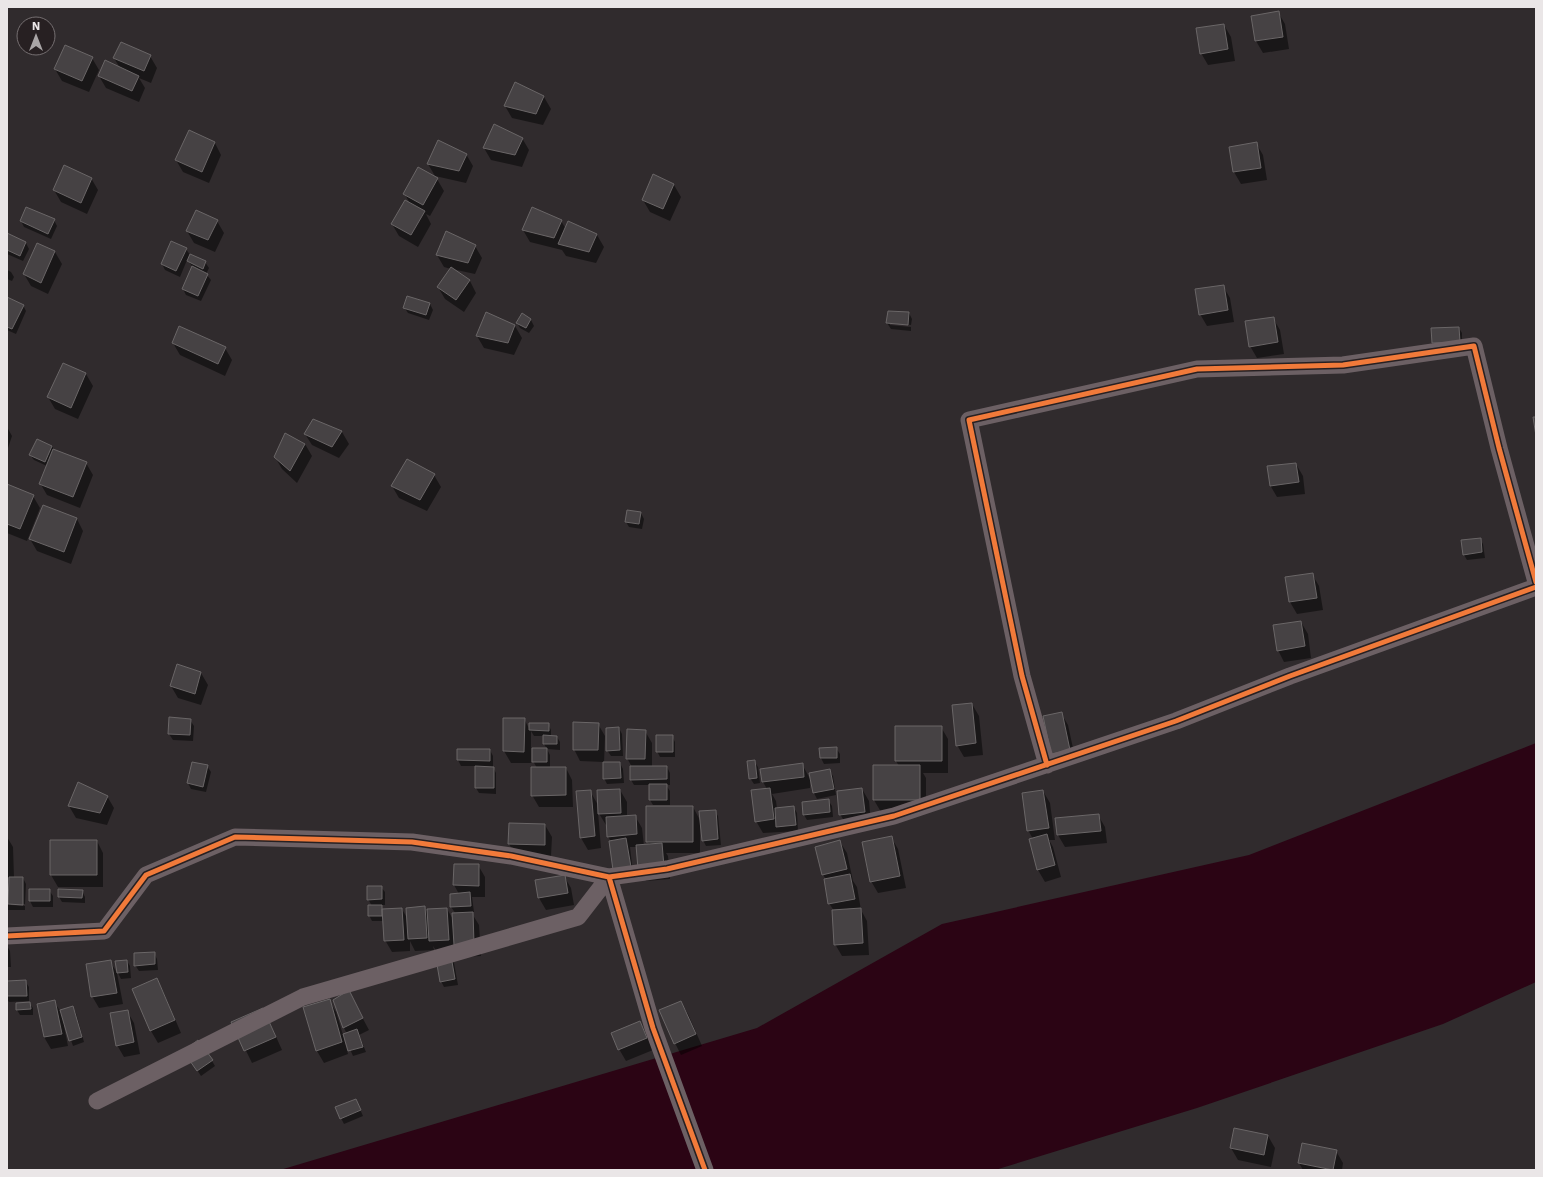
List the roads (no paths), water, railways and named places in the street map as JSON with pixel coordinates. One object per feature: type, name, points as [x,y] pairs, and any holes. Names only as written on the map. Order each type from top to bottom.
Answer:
[{"type":"street","points":[[1047,765],[1022,676],[969,420],[1197,369],[1343,365],[1474,346],[1499,448],[1536,582]]},
{"type":"street","points":[[7,936],[104,931],[146,876],[236,837],[412,842],[511,856],[609,876],[667,869],[894,816],[1176,721],[1290,676],[1536,587]]},
{"type":"street","points":[[609,876],[654,1028],[705,1170]]},
{"type":"street","points":[[97,1101],[303,997],[578,917],[609,876]]}]
